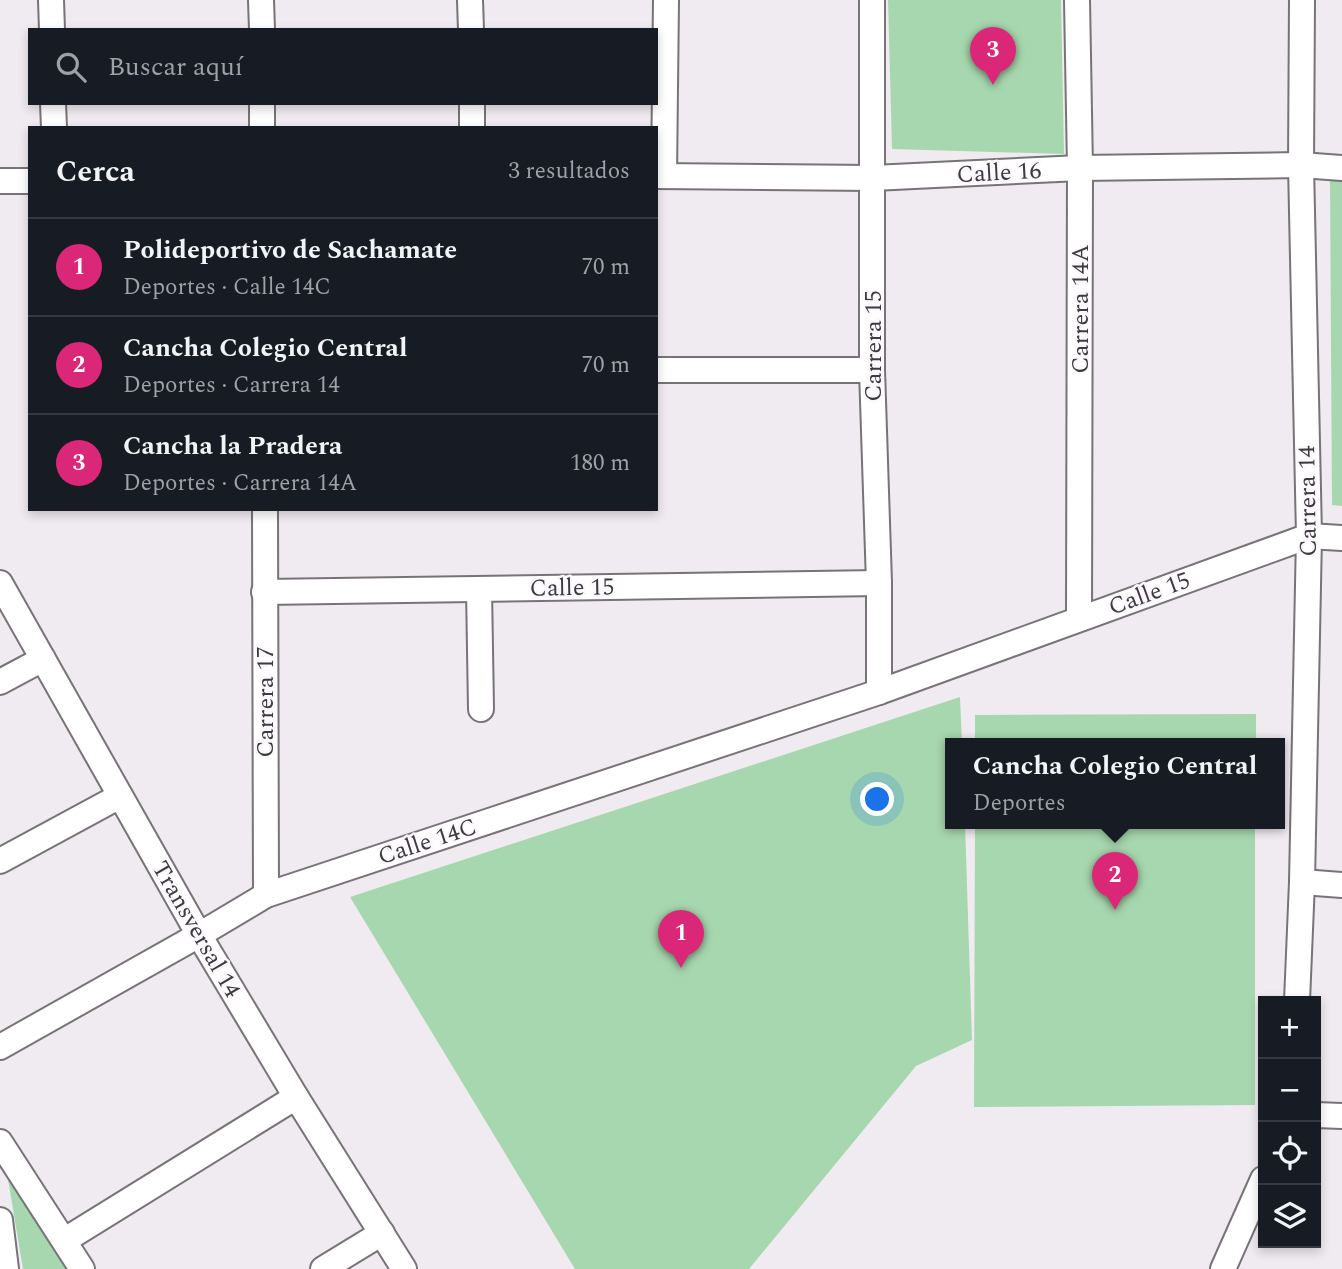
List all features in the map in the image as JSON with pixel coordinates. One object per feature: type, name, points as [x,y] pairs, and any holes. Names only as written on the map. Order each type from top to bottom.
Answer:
[{"type":"street","points":[[51,0],[52,28]]},
{"type":"street","points":[[261,0],[262,28]]},
{"type":"street","points":[[470,0],[471,28]]},
{"type":"street","points":[[660,176],[666,0]]},
{"type":"street","name":"Carrera 15","points":[[872,0],[872,370],[879,583],[878,692]]},
{"type":"street","name":"Carrera 14A","points":[[1077,0],[1080,168],[1079,618]]},
{"type":"street","name":"Carrera 14","points":[[1297,996],[1309,536],[1301,165],[1302,0]]},
{"type":"street","points":[[53,105],[54,126]]},
{"type":"street","points":[[262,105],[262,126]]},
{"type":"street","points":[[472,105],[472,126]]},
{"type":"street","name":"Calle 16","points":[[660,176],[873,178],[1080,168],[1301,165],[1342,168]]},
{"type":"street","points":[[0,181],[28,181]]},
{"type":"street","points":[[658,370],[872,370]]},
{"type":"street","name":"Carrera 17","points":[[265,511],[266,895]]},
{"type":"street","name":"Calle 15","points":[[878,692],[1309,536],[1342,538]]},
{"type":"street","name":"Transversal 14","points":[[0,583],[199,935],[404,1269]]},
{"type":"street","name":"Calle 15","points":[[264,592],[879,583]]},
{"type":"street","points":[[480,589],[481,709]]},
{"type":"street","points":[[0,682],[43,659]]},
{"type":"street","name":"Calle 14C","points":[[0,1047],[266,895],[878,692]]},
{"type":"street","points":[[0,861],[120,796]]},
{"type":"street","points":[[1302,882],[1342,885]]},
{"type":"street","points":[[65,1240],[296,1097]]},
{"type":"street","points":[[1321,1115],[1342,1116]]},
{"type":"street","points":[[0,1142],[82,1269]]},
{"type":"street","points":[[1223,1269],[1260,1185]]},
{"type":"street","points":[[0,1220],[6,1269]]},
{"type":"street","points":[[323,1269],[383,1233]]},
{"type":"green space","points":[[888,0],[1061,0],[1064,154],[892,149]]},
{"type":"green space","points":[[1330,179],[1342,180],[1342,506],[1332,505]]},
{"type":"green space","points":[[960,697],[962,738],[945,738],[945,829],[965,829],[972,1040],[916,1066],[749,1269],[575,1269],[350,897]]},
{"type":"green space","points":[[1256,714],[1256,738],[975,738],[975,715]]},
{"type":"green space","points":[[975,829],[1255,829],[1255,1105],[974,1107]]},
{"type":"green space","points":[[4,1155],[71,1269],[23,1269]]},
{"type":"place","name":"Cancha la Pradera","points":[[993,85]]},
{"type":"place","name":"Cancha Colegio Central","points":[[1115,910]]},
{"type":"place","name":"Polideportivo de Sachamate","points":[[681,968]]}]
